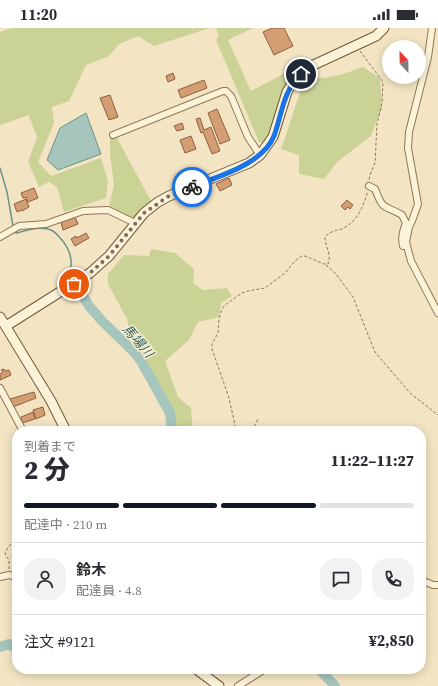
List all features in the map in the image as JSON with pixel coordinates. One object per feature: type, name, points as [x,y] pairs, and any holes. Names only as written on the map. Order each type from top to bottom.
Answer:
[{"type":"street","points":[[6,326],[90,273],[109,256],[144,213],[169,196],[235,170],[249,163],[260,155],[274,137],[287,92],[294,80],[307,68],[357,46],[376,36],[384,28]]},
{"type":"street","points":[[432,28],[428,57],[409,132],[408,148],[418,204],[406,237],[411,261],[421,283],[438,313]]},
{"type":"street","points":[[113,135],[223,91],[231,96],[248,137],[260,155]]},
{"type":"street","points":[[369,186],[375,189],[380,202],[384,207],[402,215],[406,224],[402,233],[402,242],[403,246],[407,246]]},
{"type":"street","points":[[0,237],[19,226],[46,224],[83,211],[108,210],[135,223]]},
{"type":"street","points":[[0,317],[51,401],[64,426]]},
{"type":"street","points":[[0,388],[20,426]]},
{"type":"street","points":[[0,577],[12,577]]},
{"type":"street","points":[[426,582],[438,585]]},
{"type":"street","points":[[203,674],[219,686]]},
{"type":"street","points":[[238,686],[257,674]]},
{"type":"path","points":[[326,265],[329,262],[330,257],[325,242],[325,237],[332,231],[346,226],[354,221],[364,205],[370,175],[375,162],[377,124],[382,103],[383,82],[362,56],[357,46]]},
{"type":"path","points":[[235,426],[229,398],[212,349],[212,344],[218,331],[222,309],[231,300],[242,293],[265,288],[285,273],[291,264],[302,256],[326,265],[336,274],[353,297],[375,352],[410,394],[438,415]]},
{"type":"path","points":[[254,426],[258,419]]},
{"type":"path","points":[[12,543],[5,554],[9,560],[12,570]]},
{"type":"green space","points":[[12,28],[210,28],[154,46],[138,36],[119,44],[109,56],[86,65],[69,101],[52,107],[54,123],[38,162],[51,176],[101,158],[108,181],[106,198],[64,212],[57,187],[49,182],[39,187],[28,162],[37,137],[29,116],[32,114],[0,125],[0,32]]},
{"type":"green space","points":[[216,28],[253,28],[228,40],[251,91],[302,64],[303,66],[268,144],[259,142],[216,40],[219,35]]},
{"type":"green space","points":[[363,67],[380,78],[382,108],[371,136],[337,162],[324,179],[299,174],[299,155],[281,149],[306,78],[335,76]]},
{"type":"green space","points":[[116,136],[152,203],[134,220],[109,206],[114,185],[110,154],[110,138]]},
{"type":"green space","points":[[151,249],[175,253],[194,269],[193,283],[203,290],[227,288],[232,296],[221,303],[219,317],[198,322],[189,340],[165,361],[178,397],[191,408],[193,426],[172,426],[170,408],[150,370],[132,342],[127,319],[108,284],[108,274],[124,255],[149,256]]},
{"type":"water","points":[[86,113],[101,154],[58,170],[47,160],[60,128]]},
{"type":"building","points":[[272,28],[284,28],[293,46],[274,55],[263,32]]},
{"type":"building","points":[[173,73],[175,79],[168,82],[166,76]]},
{"type":"building","points":[[204,80],[207,88],[181,98],[178,90]]},
{"type":"building","points":[[110,95],[118,117],[109,120],[100,98]]},
{"type":"building","points":[[217,109],[230,140],[220,144],[208,113]]},
{"type":"building","points":[[200,118],[204,130],[211,127],[220,151],[212,154],[203,132],[201,133],[196,119]]},
{"type":"building","points":[[182,123],[184,129],[177,131],[174,126]]},
{"type":"building","points":[[191,136],[196,149],[185,153],[180,140]]},
{"type":"building","points":[[229,178],[232,185],[220,191],[216,184]]},
{"type":"building","points":[[34,188],[38,198],[28,202],[26,197],[23,198],[21,193]]},
{"type":"building","points":[[26,199],[29,207],[17,212],[14,204]]},
{"type":"building","points":[[347,200],[353,205],[350,209],[348,207],[345,210],[341,206]]},
{"type":"building","points":[[75,217],[78,224],[63,230],[61,222]]},
{"type":"building","points":[[86,233],[89,238],[75,246],[71,239],[76,236],[77,238]]},
{"type":"building","points":[[4,369],[5,371],[9,370],[11,375],[0,380],[0,374],[3,372],[1,370]]},
{"type":"building","points":[[34,392],[36,398],[13,407],[10,399]]},
{"type":"building","points":[[43,407],[45,415],[36,419],[33,410]]},
{"type":"building","points":[[33,412],[35,419],[22,423],[21,417]]},
{"type":"waterway","points":[[0,168],[7,192],[13,226]]},
{"type":"waterway","points":[[14,232],[17,233],[38,228],[43,228],[54,232],[64,242],[71,257],[71,275]]},
{"type":"waterway","name":"馬場川","points":[[71,275],[89,306],[141,361],[170,413],[171,426]]},
{"type":"waterway","points":[[0,647],[9,644],[12,646]]},
{"type":"waterway","name":"馬場川","points":[[324,674],[335,686]]},
{"type":"way so far","points":[[74,284],[90,273],[109,256],[144,213],[158,202],[169,196],[192,187]]},
{"type":"route","points":[[192,187],[235,170],[249,163],[260,155],[274,137],[287,92],[294,80],[301,74]]}]
